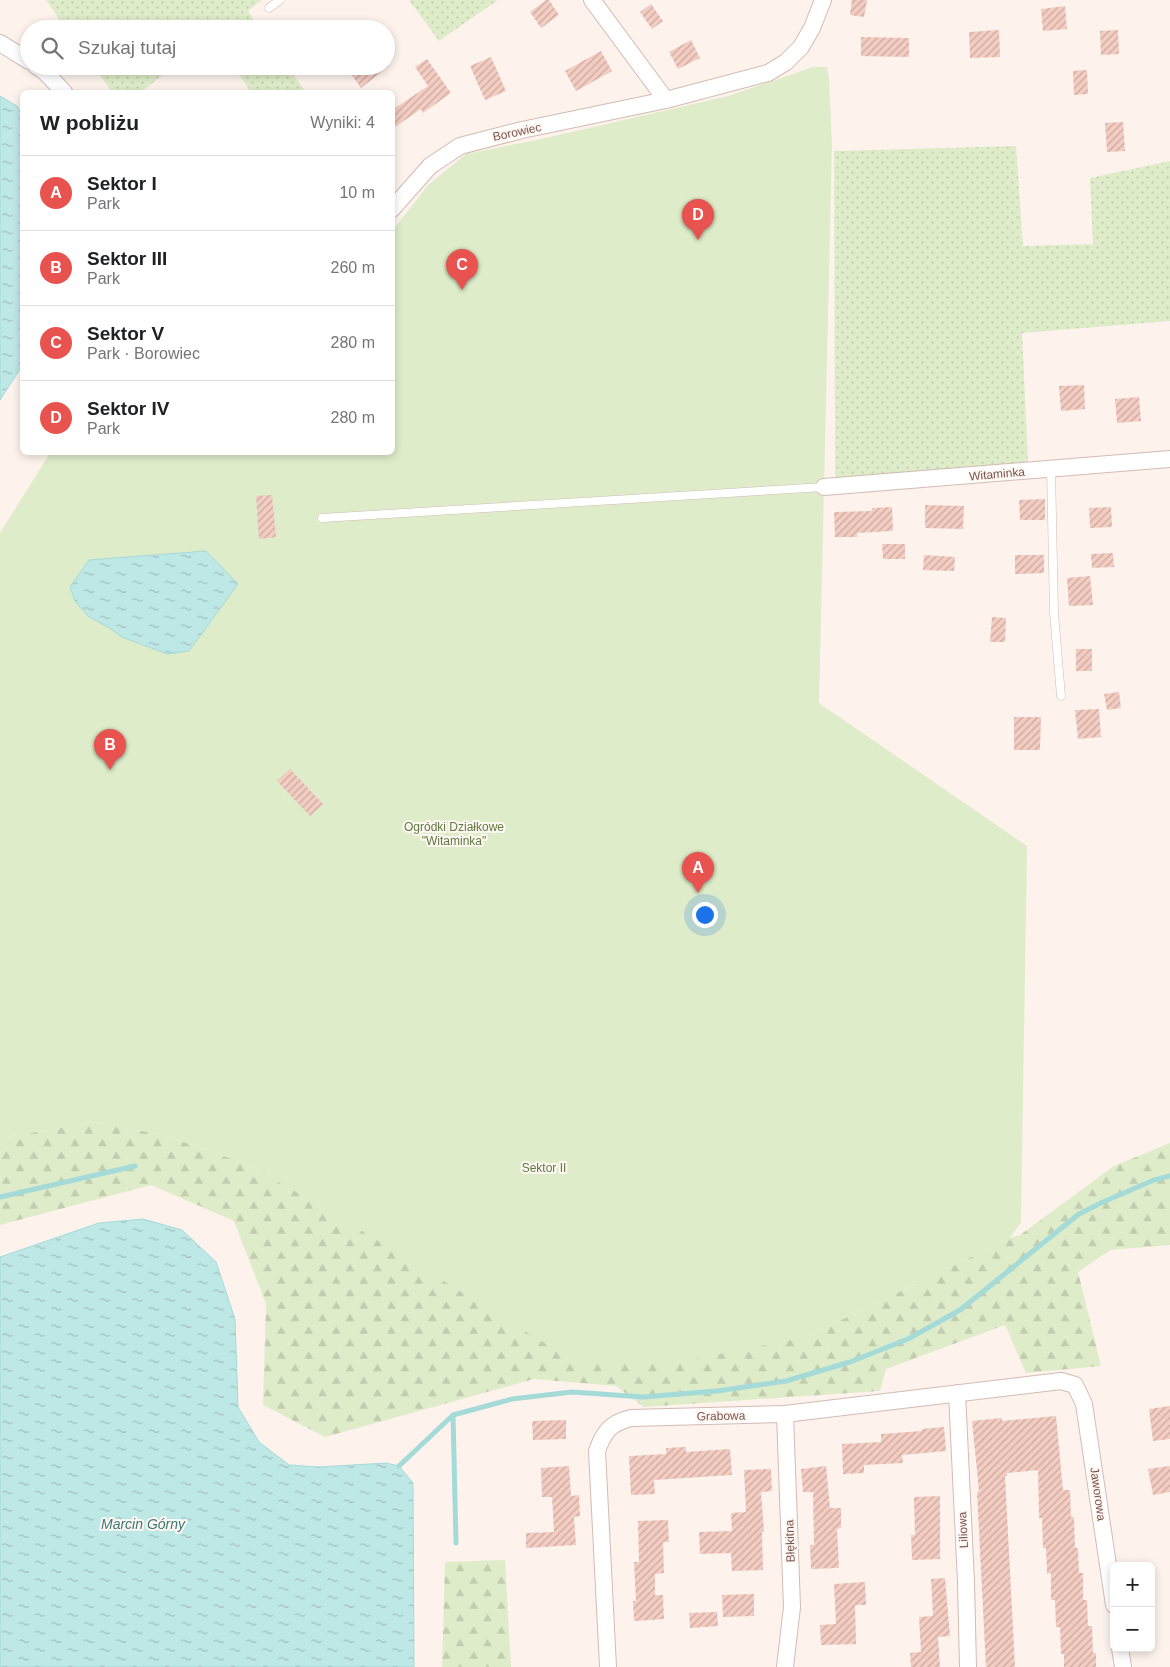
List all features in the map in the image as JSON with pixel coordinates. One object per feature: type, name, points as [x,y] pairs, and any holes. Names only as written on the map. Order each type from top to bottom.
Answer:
[{"type":"street","points":[[592,0],[666,100]]},
{"type":"street","name":"Borowiec","points":[[395,206],[430,166],[460,146],[514,132],[666,100],[761,75],[786,62],[795,54],[806,38],[824,0]]},
{"type":"street","points":[[0,43],[20,55]]},
{"type":"street","points":[[48,75],[62,90]]},
{"type":"street","name":"Witaminka","points":[[824,487],[1170,459]]},
{"type":"street","name":"Grabowa","points":[[608,1667],[597,1451],[601,1439],[618,1421],[631,1418],[785,1414],[1061,1381],[1075,1385]]},
{"type":"street","name":"Jaworowa","points":[[1075,1385],[1084,1404],[1110,1578]]},
{"type":"street","name":"Liliowa","points":[[956,1393],[966,1582],[968,1667]]},
{"type":"street","name":"Błękitna","points":[[785,1414],[792,1607],[785,1667]]},
{"type":"street","points":[[1121,1652],[1123,1667]]},
{"type":"lane","points":[[269,8],[280,0]]},
{"type":"lane","points":[[1051,469],[1054,613],[1060,696]]},
{"type":"lane","points":[[322,518],[824,487]]},
{"type":"green space","points":[[46,0],[262,0],[248,11],[254,20],[60,20]]},
{"type":"green space","points":[[409,0],[498,0],[439,41]]},
{"type":"green space","name":"Ogródki Działkowe \"Witaminka\"","points":[[813,67],[827,67],[832,144],[819,703],[1027,846],[1021,1222],[1010,1238],[806,1337],[690,1360],[574,1361],[308,1198],[276,1181],[277,1178],[261,1169],[164,1135],[96,1122],[0,1138],[0,533],[49,455],[395,455],[395,226],[428,185],[466,154],[541,139],[728,96]]},
{"type":"green space","points":[[100,75],[163,75],[144,90],[111,90]]},
{"type":"green space","points":[[239,75],[294,75],[305,90],[250,90]]},
{"type":"green space","points":[[1016,146],[1023,246],[1093,244],[1090,178],[1170,161],[1170,321],[1022,333],[1028,463],[835,480],[834,151]]},
{"type":"green space","points":[[96,1122],[164,1135],[261,1169],[806,1337],[1010,1238],[1020,1235],[1114,1166],[1170,1143],[1170,1245],[1110,1250],[1078,1272],[1101,1366],[1026,1373],[1005,1325],[886,1369],[880,1391],[644,1407],[616,1386],[534,1379],[325,1437],[263,1405],[266,1304],[234,1221],[151,1185],[0,1225],[0,1138]]},
{"type":"green space","points":[[505,1560],[511,1667],[442,1667],[445,1562]]},
{"type":"water","points":[[0,96],[17,106],[20,111],[20,369],[0,400]]},
{"type":"water","points":[[206,551],[238,584],[189,651],[167,654],[122,637],[89,617],[75,601],[70,587],[89,560]]},
{"type":"water","name":"Marcin Górny","points":[[143,1219],[182,1230],[216,1262],[235,1319],[238,1407],[259,1442],[289,1465],[319,1467],[386,1463],[399,1466],[413,1483],[414,1667],[0,1667],[0,1257],[99,1223]]},
{"type":"building","points":[[546,0],[549,0],[559,15],[541,28],[530,12]]},
{"type":"building","points":[[852,0],[867,0],[864,17],[850,15]]},
{"type":"building","points":[[651,4],[663,21],[652,29],[640,12]]},
{"type":"building","points":[[1065,6],[1067,29],[1043,31],[1041,9]]},
{"type":"building","points":[[999,30],[1000,57],[970,58],[969,32]]},
{"type":"building","points":[[1118,30],[1119,54],[1101,55],[1100,31]]},
{"type":"building","points":[[861,37],[909,38],[909,57],[861,56]]},
{"type":"building","points":[[691,40],[700,58],[678,69],[669,52]]},
{"type":"building","points":[[601,51],[612,71],[576,91],[565,71]]},
{"type":"building","points":[[491,57],[506,91],[485,100],[470,66]]},
{"type":"building","points":[[427,59],[451,93],[423,113],[421,109],[395,127],[395,108],[428,86],[415,67]]},
{"type":"building","points":[[1087,70],[1088,94],[1074,95],[1073,71]]},
{"type":"building","points":[[352,75],[378,75],[361,88]]},
{"type":"building","points":[[1123,122],[1125,151],[1107,152],[1105,123]]},
{"type":"building","points":[[1084,385],[1085,409],[1061,411],[1059,386]]},
{"type":"building","points":[[1139,397],[1141,421],[1117,423],[1115,399]]},
{"type":"building","points":[[272,495],[276,537],[259,539],[256,496]]},
{"type":"building","points":[[1045,499],[1045,520],[1020,520],[1019,500]]},
{"type":"building","points":[[925,505],[964,506],[963,529],[925,528]]},
{"type":"building","points":[[892,507],[893,531],[857,533],[857,537],[835,537],[834,512],[872,511],[872,508]]},
{"type":"building","points":[[1111,507],[1112,527],[1090,528],[1089,508]]},
{"type":"building","points":[[882,544],[905,544],[905,559],[883,559]]},
{"type":"building","points":[[1113,553],[1114,567],[1092,568],[1091,554]]},
{"type":"building","points":[[924,555],[955,557],[954,571],[923,570]]},
{"type":"building","points":[[1015,555],[1044,555],[1044,573],[1015,574]]},
{"type":"building","points":[[1090,576],[1093,605],[1069,606],[1067,578]]},
{"type":"building","points":[[992,617],[1006,618],[1005,642],[990,642]]},
{"type":"building","points":[[1076,649],[1092,649],[1092,671],[1076,671]]},
{"type":"building","points":[[1119,692],[1121,708],[1107,710],[1104,694]]},
{"type":"building","points":[[1099,709],[1101,737],[1078,739],[1075,710]]},
{"type":"building","points":[[1014,717],[1041,717],[1040,750],[1014,750]]},
{"type":"building","points":[[290,769],[323,804],[310,816],[277,781]]},
{"type":"building","points":[[1170,1406],[1170,1439],[1153,1441],[1149,1409]]},
{"type":"building","points":[[1056,1416],[1063,1490],[1070,1490],[1071,1517],[1074,1517],[1075,1548],[1078,1548],[1079,1573],[1083,1573],[1083,1600],[1087,1600],[1088,1626],[1092,1626],[1093,1653],[1096,1653],[1096,1667],[1064,1667],[1064,1654],[1061,1654],[1060,1627],[1056,1627],[1055,1600],[1051,1600],[1051,1573],[1047,1574],[1046,1548],[1043,1548],[1042,1518],[1039,1518],[1038,1470],[1007,1473],[1007,1476],[1005,1476],[1015,1667],[986,1667],[977,1492],[979,1491],[972,1421],[1002,1418],[1002,1421]]},
{"type":"building","points":[[566,1420],[566,1439],[533,1440],[532,1421]]},
{"type":"building","points":[[944,1427],[946,1451],[902,1455],[903,1463],[864,1465],[864,1473],[843,1474],[842,1444],[881,1442],[881,1434],[922,1431],[922,1429]]},
{"type":"building","points":[[686,1447],[686,1452],[730,1449],[732,1475],[654,1480],[655,1494],[631,1495],[629,1456],[666,1454],[666,1448]]},
{"type":"building","points":[[569,1466],[571,1496],[579,1495],[580,1516],[574,1517],[576,1545],[526,1548],[526,1533],[554,1532],[552,1497],[542,1497],[541,1468]]},
{"type":"building","points":[[826,1466],[830,1508],[841,1508],[841,1528],[837,1529],[839,1568],[811,1569],[810,1545],[814,1545],[813,1492],[803,1492],[801,1469]]},
{"type":"building","points":[[1170,1466],[1170,1492],[1153,1495],[1148,1469]]},
{"type":"building","points":[[771,1469],[772,1491],[761,1492],[764,1531],[762,1532],[763,1570],[732,1571],[731,1553],[700,1554],[699,1532],[732,1531],[731,1513],[746,1512],[744,1470]]},
{"type":"building","points":[[940,1496],[940,1559],[912,1560],[911,1535],[915,1535],[914,1497]]},
{"type":"building","points":[[668,1520],[669,1542],[663,1542],[664,1573],[655,1574],[655,1595],[663,1595],[664,1619],[634,1621],[633,1601],[636,1601],[634,1562],[639,1562],[638,1521]]},
{"type":"building","points":[[945,1578],[950,1636],[938,1637],[940,1667],[911,1667],[910,1653],[921,1652],[919,1617],[933,1616],[931,1579]]},
{"type":"building","points":[[865,1582],[866,1605],[855,1605],[856,1644],[821,1645],[820,1625],[836,1624],[834,1584]]},
{"type":"building","points":[[754,1594],[754,1616],[723,1617],[722,1595]]},
{"type":"building","points":[[717,1612],[718,1626],[690,1628],[689,1613]]},
{"type":"waterway","points":[[0,1197],[135,1166]]},
{"type":"waterway","points":[[399,1466],[453,1415],[512,1399],[572,1392],[643,1397],[717,1391],[786,1381],[850,1362],[908,1339],[960,1310],[1079,1214],[1154,1180],[1170,1176]]},
{"type":"waterway","points":[[453,1415],[456,1543]]},
{"type":"place","name":"Sektor IV","points":[[698,240]]},
{"type":"place","name":"Sektor V","points":[[462,290]]},
{"type":"place","name":"Sektor III","points":[[110,770]]},
{"type":"place","name":"Sektor I","points":[[698,893]]},
{"type":"park label","name":"Sektor II","points":[[544,1168]]}]
